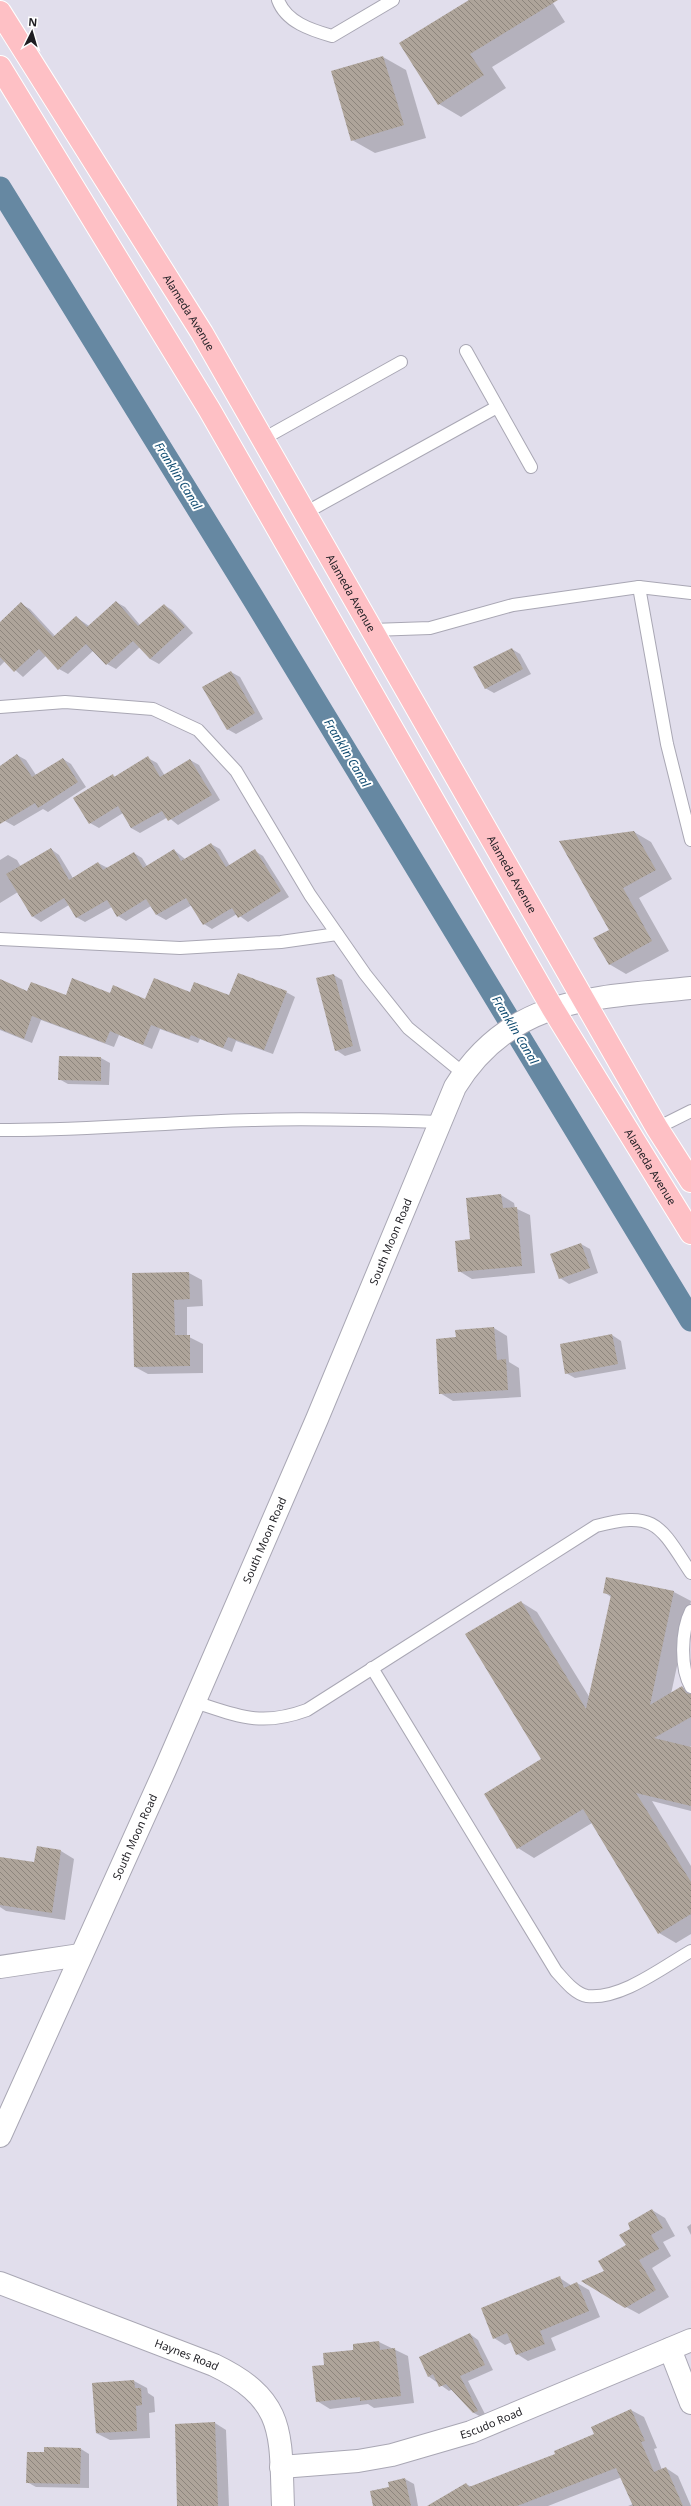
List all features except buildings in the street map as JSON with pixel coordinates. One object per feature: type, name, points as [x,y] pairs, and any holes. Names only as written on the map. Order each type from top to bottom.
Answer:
[{"type":"main road","name":"Alameda Avenue","points":[[0,12],[202,332],[657,1128],[691,1181]]},
{"type":"main road","name":"Alameda Avenue","points":[[0,68],[210,408],[544,1013],[691,1233]]},
{"type":"street","name":"South Moon Road","points":[[0,2136],[80,1955],[195,1702],[320,1412],[455,1087],[480,1052],[493,1040],[523,1020],[584,999],[691,988]]},
{"type":"street","points":[[0,1967],[80,1955]]},
{"type":"street","name":"Haynes Road","points":[[0,2283],[235,2375],[252,2386],[276,2419],[283,2506]]},
{"type":"street","name":"Escudo Road","points":[[281,2467],[358,2461],[392,2455],[471,2432],[691,2340]]},
{"type":"street","points":[[670,2349],[691,2403]]},
{"type":"lane","points":[[278,0],[289,16],[310,30],[332,36],[393,0]]},
{"type":"lane","points":[[466,351],[531,467]]},
{"type":"lane","points":[[262,439],[401,362]]},
{"type":"lane","points":[[305,513],[497,408]]},
{"type":"lane","points":[[372,630],[430,628],[513,605],[639,587],[691,592]]},
{"type":"lane","points":[[639,587],[667,744],[691,840]]},
{"type":"lane","points":[[0,707],[65,702],[153,709],[198,730],[236,771],[310,895],[365,974],[408,1028],[464,1073]]},
{"type":"lane","points":[[0,939],[180,948],[281,942],[338,934]]},
{"type":"lane","points":[[657,1128],[691,1111]]},
{"type":"lane","points":[[0,1130],[60,1131],[252,1120],[349,1119],[440,1122]]},
{"type":"lane","points":[[195,1702],[234,1715],[259,1719],[284,1718],[307,1710],[596,1526],[622,1519],[642,1520],[663,1530],[691,1573]]},
{"type":"lane","points":[[691,1612],[683,1652],[684,1672],[691,1687]]},
{"type":"lane","points":[[372,1668],[556,1971],[571,1987],[587,1996],[618,1993],[691,1951]]},
{"type":"waterway","name":"Franklin Canal","points":[[0,188],[253,598],[691,1320]]}]
